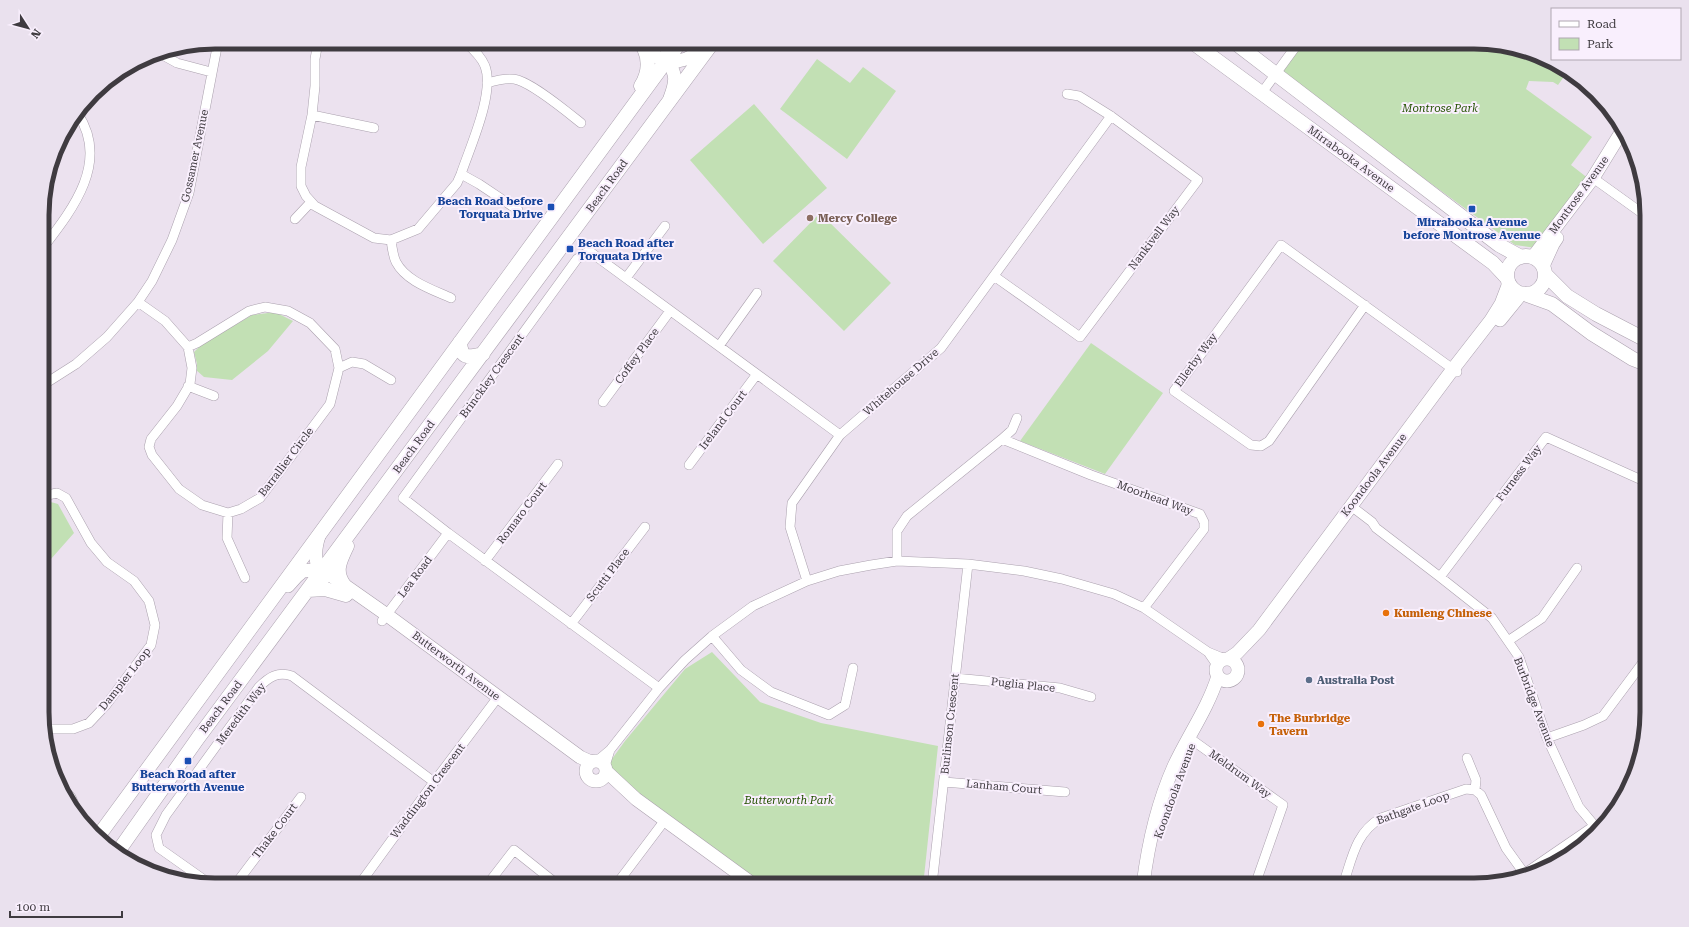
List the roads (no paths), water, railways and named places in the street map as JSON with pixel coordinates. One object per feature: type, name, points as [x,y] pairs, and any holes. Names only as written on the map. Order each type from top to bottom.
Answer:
[{"type":"main road","points":[[622,121],[644,82],[649,61],[645,49]]},
{"type":"main road","name":"Beach Road","points":[[101,832],[320,534],[352,487],[380,453],[675,49]]},
{"type":"main road","name":"Beach Road","points":[[120,848],[198,738],[355,528],[708,49]]},
{"type":"main road","name":"Mirrabooka Avenue","points":[[1201,49],[1493,262],[1512,288],[1552,304],[1591,333],[1633,359],[1640,362]]},
{"type":"main road","name":"Mirrabooka Avenue","points":[[1243,49],[1499,245],[1536,263],[1567,296],[1596,314],[1640,337]]},
{"type":"main road","points":[[1508,281],[1507,273],[1512,263],[1536,263],[1542,286],[1533,294],[1524,294]]},
{"type":"main road","points":[[460,342],[463,354],[468,357],[483,354]]},
{"type":"main road","points":[[308,590],[345,590],[338,572],[342,558],[355,528]]},
{"type":"street","name":"Gossamer Avenue","points":[[49,381],[76,364],[107,337],[138,302],[152,280],[172,240],[189,194],[216,49]]},
{"type":"street","points":[[317,49],[312,115],[300,167],[301,186],[306,196],[315,206],[374,238],[391,240],[418,229],[457,183],[461,174],[484,106],[487,83],[485,66],[474,49]]},
{"type":"street","points":[[649,49],[660,59],[678,61],[686,60],[701,49]]},
{"type":"street","points":[[1261,94],[1294,49]]},
{"type":"street","points":[[166,57],[178,63],[211,72]]},
{"type":"street","points":[[667,59],[673,68],[676,83],[669,102]]},
{"type":"street","points":[[487,83],[501,79],[518,80],[537,91],[581,123]]},
{"type":"street","name":"Nankivell Way","points":[[994,276],[1080,337],[1198,180],[1111,116],[1080,96],[1067,94]]},
{"type":"street","points":[[312,115],[374,128]]},
{"type":"street","name":"Whitehouse Drive","points":[[807,581],[790,526],[792,503],[840,435],[941,348],[1111,116]]},
{"type":"street","points":[[49,240],[75,205],[89,169],[91,145],[87,131],[80,118]]},
{"type":"street","name":"Montrose Avenue","points":[[1596,180],[1620,135]]},
{"type":"street","name":"Montrose Avenue","points":[[1536,263],[1624,142]]},
{"type":"street","points":[[461,174],[518,210]]},
{"type":"street","points":[[1596,180],[1640,212]]},
{"type":"street","points":[[295,219],[312,202]]},
{"type":"street","points":[[626,278],[665,226]]},
{"type":"street","points":[[391,240],[395,260],[403,273],[421,284],[451,298]]},
{"type":"street","name":"Ellerby Way","points":[[1365,305],[1269,441],[1261,446],[1251,445],[1174,391],[1281,245],[1365,305],[1455,371]]},
{"type":"street","name":"Brinckley Crescent","points":[[659,688],[485,561],[403,498],[577,259],[589,251],[840,435]]},
{"type":"street","name":"Koondoola Avenue","points":[[1143,878],[1152,831],[1173,768],[1190,739],[1225,667],[1252,650],[1352,510],[1497,313],[1508,281]]},
{"type":"street","points":[[719,346],[757,293]]},
{"type":"street","name":"Koondoola Avenue","points":[[1455,371],[1524,294]]},
{"type":"street","points":[[138,302],[165,321],[188,347],[192,368],[190,384],[177,406],[152,439],[149,447],[152,455],[179,489],[202,505],[228,513],[227,538],[245,578]]},
{"type":"street","name":"Barrallier Circle","points":[[188,347],[249,311],[266,307],[288,311],[310,323],[335,349],[339,368],[330,404],[260,498],[241,509],[228,513]]},
{"type":"street","name":"Coffey Place","points":[[603,402],[670,311]]},
{"type":"street","points":[[339,368],[352,362],[364,364],[391,380]]},
{"type":"street","name":"Ireland Court","points":[[689,465],[757,374]]},
{"type":"street","points":[[188,386],[214,396]]},
{"type":"street","points":[[897,561],[897,531],[907,516],[1002,439],[1012,430],[1017,418]]},
{"type":"street","name":"Furness Way","points":[[1440,577],[1546,437],[1640,479]]},
{"type":"street","name":"Moorhead Way","points":[[1002,439],[1091,475],[1200,514],[1204,522],[1204,529],[1144,608]]},
{"type":"street","name":"Romaro Court","points":[[485,561],[558,464]]},
{"type":"street","name":"Dampier Loop","points":[[49,495],[57,493],[66,498],[91,542],[106,562],[134,581],[149,601],[154,625],[151,645],[106,705],[89,723],[73,729],[50,730]]},
{"type":"street","name":"Burbridge Avenue","points":[[1352,510],[1368,527],[1376,528],[1492,618],[1519,657],[1547,738],[1579,807],[1594,826]]},
{"type":"street","name":"Scutti Place","points":[[571,624],[644,526]]},
{"type":"street","name":"Lea Road","points":[[384,618],[448,533]]},
{"type":"street","points":[[320,534],[316,545],[316,558],[321,573]]},
{"type":"street","points":[[598,769],[610,750],[659,688],[685,660],[712,636],[753,606],[807,581],[839,571],[897,561],[968,564],[1024,571],[1062,579],[1114,594],[1144,608],[1208,652],[1225,667]]},
{"type":"street","name":"Burlinson Crescent","points":[[933,878],[968,564]]},
{"type":"street","points":[[1508,641],[1542,618],[1578,568]]},
{"type":"street","name":"Butterworth Avenue","points":[[265,608],[280,597],[303,571],[312,570],[330,575],[345,590],[496,701],[598,769],[629,793],[662,823],[731,878]]},
{"type":"street","points":[[712,636],[741,670],[771,692],[829,715],[845,705],[854,668]]},
{"type":"street","points":[[1547,738],[1584,725],[1603,716],[1640,666]]},
{"type":"street","name":"Meredith Way","points":[[201,878],[159,848],[156,835],[166,815],[259,687],[274,675],[280,673],[292,676],[434,782]]},
{"type":"street","name":"Puglia Place","points":[[955,678],[1060,688],[1091,697]]},
{"type":"street","name":"Waddington Crescent","points":[[364,878],[434,782],[496,701]]},
{"type":"street","name":"Koondoola Avenue","points":[[1149,878],[1152,858],[1190,739]]},
{"type":"street","name":"Meldrum Way","points":[[1190,739],[1282,805],[1257,878]]},
{"type":"street","points":[[1467,758],[1476,780],[1475,790],[1481,795],[1519,872]]},
{"type":"street","name":"Lanham Court","points":[[944,782],[1065,792]]},
{"type":"street","name":"Bathgate Loop","points":[[1345,878],[1358,842],[1366,829],[1373,823],[1381,818],[1466,789],[1475,790]]},
{"type":"street","name":"Thake Court","points":[[240,878],[301,797]]},
{"type":"street","points":[[621,878],[662,823]]},
{"type":"street","name":"Butterworth Avenue","points":[[662,823],[744,878]]},
{"type":"street","points":[[1538,865],[1587,834]]},
{"type":"street","points":[[492,878],[514,850],[549,878]]},
{"type":"place","name":"Beach Road before Torquata Drive","points":[[551,207]]},
{"type":"place","name":"Mirrabooka Avenue before Montrose Avenue","points":[[1472,209]]},
{"type":"place","name":"Mercy College","points":[[810,218]]},
{"type":"place","name":"Beach Road after Torquata Drive","points":[[570,249]]},
{"type":"place","name":"Kumleng Chinese","points":[[1386,613]]},
{"type":"place","name":"Australia Post","points":[[1309,680]]},
{"type":"place","name":"The Burbridge Tavern","points":[[1261,724]]},
{"type":"place","name":"Beach Road after Butterworth Avenue","points":[[188,761]]},
{"type":"park label","name":"Montrose Park","points":[[1440,108]]},
{"type":"park label","name":"Butterworth Park","points":[[789,800]]}]
